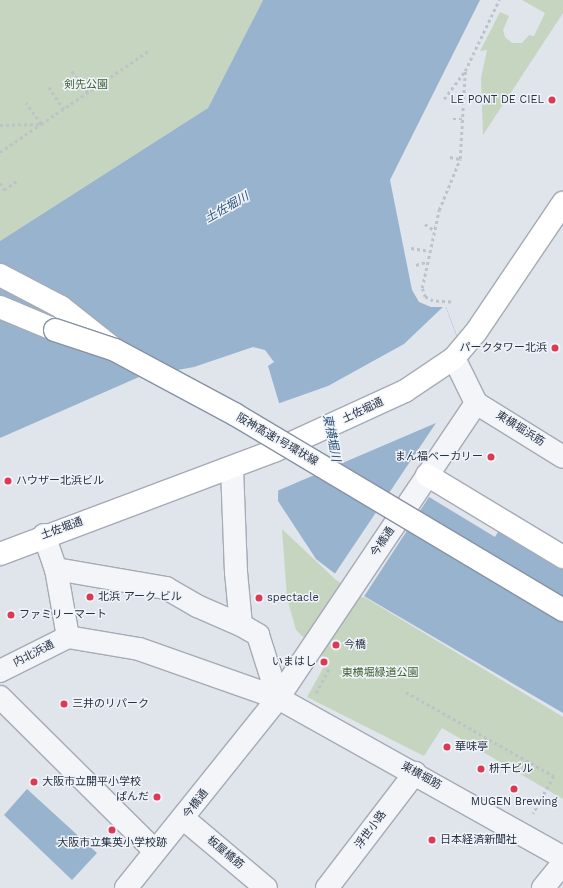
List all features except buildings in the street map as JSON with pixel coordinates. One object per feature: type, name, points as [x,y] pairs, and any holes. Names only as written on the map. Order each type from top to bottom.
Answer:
[{"type":"main road","name":"土佐堀通","points":[[0,554],[44,535],[232,468],[274,451],[406,391],[454,358],[476,332],[560,215]]},
{"type":"main road","points":[[0,275],[61,307],[115,350]]},
{"type":"main road","name":"阪神高速1号環状線","points":[[0,307],[115,350],[236,415],[563,610]]},
{"type":"main road","points":[[427,475],[563,557]]},
{"type":"street","points":[[454,358],[480,405]]},
{"type":"street","name":"今橋通","points":[[126,888],[155,851],[184,819],[278,698],[453,436],[480,405]]},
{"type":"street","name":"東横堀浜筋","points":[[480,405],[563,457]]},
{"type":"street","points":[[232,468],[236,572],[241,625]]},
{"type":"street","points":[[44,535],[56,569],[68,637]]},
{"type":"street","points":[[56,569],[166,588],[197,606],[241,625],[258,635],[278,698]]},
{"type":"street","name":"内北浜通","points":[[0,671],[68,637]]},
{"type":"street","name":"東横堀筋","points":[[68,637],[139,649],[278,698],[522,832],[563,857]]},
{"type":"street","points":[[0,697],[155,851]]},
{"type":"street","name":"浮世小路","points":[[327,888],[415,773]]},
{"type":"street","name":"板屋橋筋","points":[[184,819],[266,888]]},
{"type":"street","points":[[543,888],[563,863]]},
{"type":"path","points":[[444,99],[465,71],[499,0]]},
{"type":"path","points":[[0,152],[150,50]]},
{"type":"path","points":[[72,71],[88,93]]},
{"type":"path","points":[[451,302],[433,301],[425,297],[422,288],[426,262],[434,230],[460,159],[465,71]]},
{"type":"path","points":[[49,87],[64,109]]},
{"type":"path","points":[[26,103],[41,124]]},
{"type":"path","points":[[453,119],[462,119]]},
{"type":"path","points":[[0,125],[41,124]]},
{"type":"path","points":[[450,157],[460,159]]},
{"type":"path","points":[[0,183],[4,190],[17,181]]},
{"type":"path","points":[[425,224],[434,230]]},
{"type":"path","points":[[411,248],[429,251]]},
{"type":"path","points":[[416,266],[426,262]]},
{"type":"path","points":[[312,699],[332,663]]},
{"type":"path","points":[[406,692],[554,776],[522,832]]},
{"type":"green space","name":"剣先公園","points":[[0,0],[263,0],[208,108],[0,241]]},
{"type":"green space","points":[[522,0],[563,0],[563,13],[483,135],[481,78],[487,50],[480,51],[500,12],[509,16],[503,30],[505,37],[512,43],[522,43],[529,35],[534,36],[545,13]]},
{"type":"green space","name":"東横堀緑道公園","points":[[282,529],[336,580],[563,717],[563,799],[442,728],[424,756],[307,697],[327,661],[296,630],[287,598]]},
{"type":"water","points":[[263,0],[480,0],[390,180],[412,290],[419,302],[431,307],[446,307],[491,426],[471,466],[472,477],[490,499],[563,543],[563,713],[364,596],[316,559],[278,501],[280,406],[268,366],[274,362],[265,350],[253,347],[194,367],[139,377],[0,438],[0,241],[208,108]]},
{"type":"water","points":[[27,789],[97,853],[72,880],[4,815]]},
{"type":"pier","points":[[445,305],[493,433],[472,466],[474,475],[491,497],[511,510],[495,537],[429,497],[363,598],[334,575],[436,423],[277,491],[277,404],[328,386],[404,344]]},
{"type":"place","name":"LE PONT DE CIEL","points":[[552,100]]},
{"type":"place","name":"パークタワー北浜","points":[[555,348]]},
{"type":"place","name":"まん福ベーカリー","points":[[491,457]]},
{"type":"place","name":"ハウザー北浜ビル","points":[[8,481]]},
{"type":"place","name":"北浜 アーク ビル","points":[[90,597]]},
{"type":"place","name":"spectacle","points":[[259,598]]},
{"type":"place","name":"ファミリーマート","points":[[11,615]]},
{"type":"place","name":"今橋","points":[[336,645]]},
{"type":"place","name":"いまはし","points":[[324,662]]},
{"type":"place","name":"三井のリパーク","points":[[64,704]]},
{"type":"place","name":"華味亭","points":[[447,747]]},
{"type":"place","name":"枡千ビル","points":[[481,769]]},
{"type":"place","name":"大阪市立開平小学校","points":[[34,782]]},
{"type":"place","name":"MUGEN Brewing","points":[[514,789]]},
{"type":"place","name":"ぱんだ","points":[[157,797]]},
{"type":"place","name":"大阪市立集英小学校跡","points":[[112,830]]},
{"type":"place","name":"日本経済新聞社","points":[[432,840]]},
{"type":"water label","name":"土佐堀川","points":[[227,208]]},
{"type":"water label","name":"東横堀川","points":[[331,438]]}]
